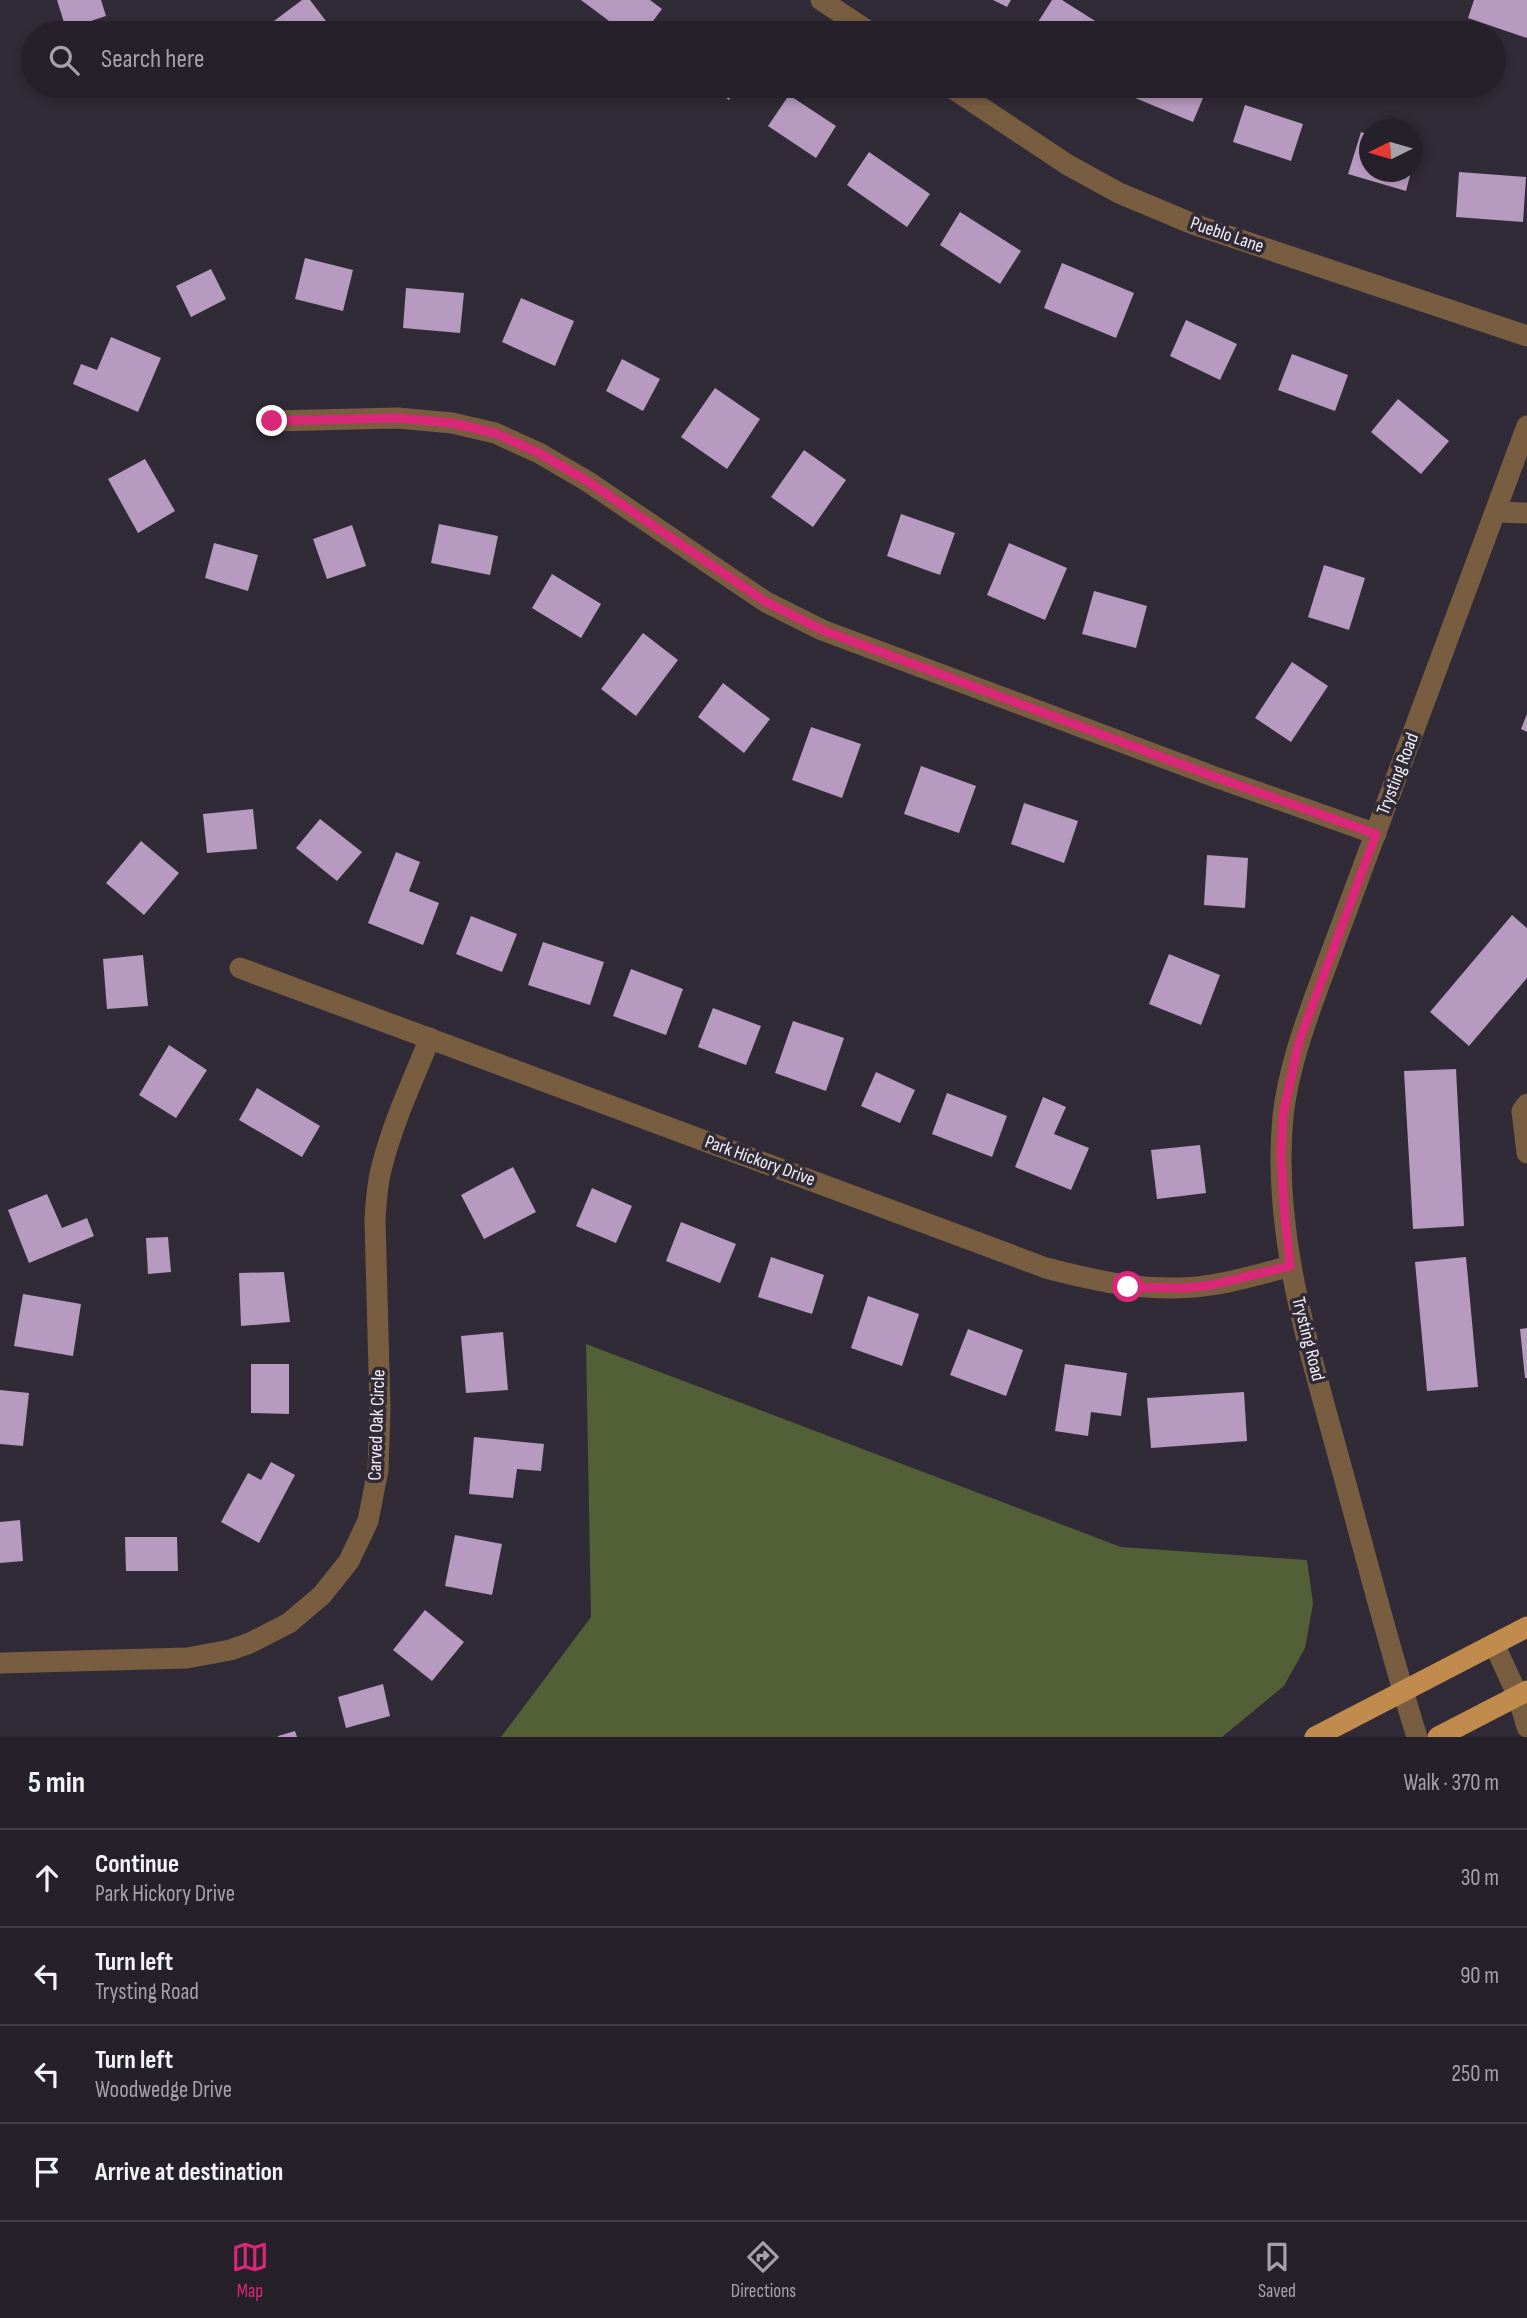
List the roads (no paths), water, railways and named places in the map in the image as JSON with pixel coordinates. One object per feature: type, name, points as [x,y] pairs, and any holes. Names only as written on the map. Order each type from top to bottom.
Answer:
[{"type":"main road","points":[[1315,1737],[1527,1627]]},
{"type":"main road","points":[[1438,1737],[1523,1694]]},
{"type":"street","points":[[821,0],[853,21]]},
{"type":"street","name":"Pueblo Lane","points":[[967,98],[1068,165],[1119,193],[1193,224],[1527,336]]},
{"type":"street","points":[[272,421],[398,418],[452,423],[495,433],[539,453],[587,481],[766,602],[822,630],[1215,777],[1376,834]]},
{"type":"street","name":"Trysting Road","points":[[1417,1737],[1299,1312],[1290,1266],[1284,1208],[1281,1153],[1283,1114],[1299,1042],[1527,426]]},
{"type":"street","points":[[1496,512],[1527,513]]},
{"type":"street","name":"Park Hickory Drive","points":[[240,968],[1046,1268],[1128,1287],[1184,1288],[1212,1285],[1290,1266]]},
{"type":"street","name":"Carved Oak Circle","points":[[0,1663],[187,1658],[230,1650],[289,1623],[322,1595],[349,1561],[368,1521],[379,1470],[375,1220],[381,1167],[430,1038]]},
{"type":"street","points":[[1527,1104],[1522,1111],[1527,1153]]},
{"type":"street","points":[[1494,1644],[1523,1694],[1527,1727]]}]
